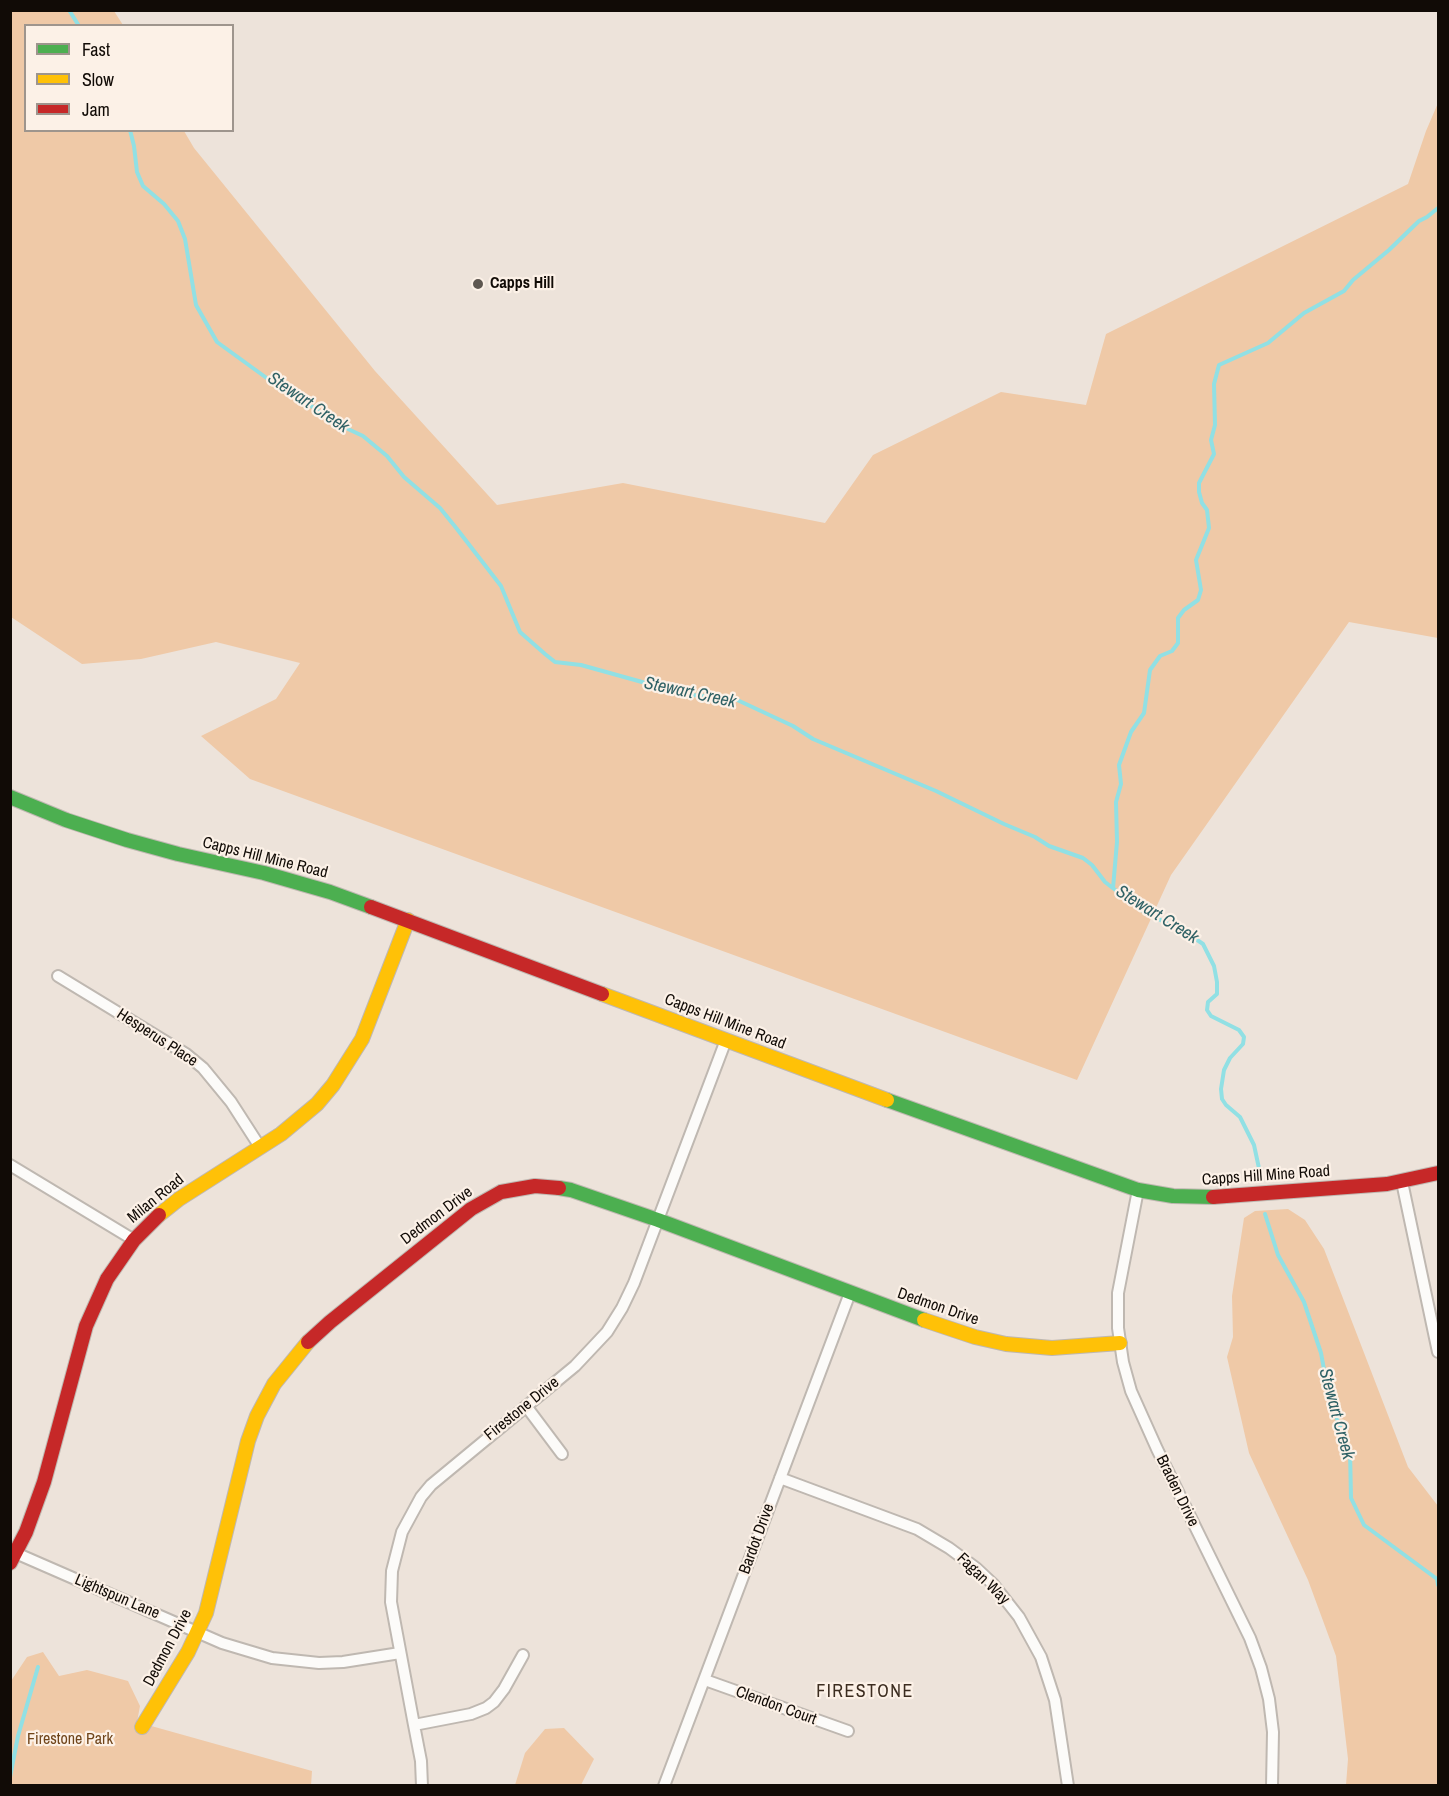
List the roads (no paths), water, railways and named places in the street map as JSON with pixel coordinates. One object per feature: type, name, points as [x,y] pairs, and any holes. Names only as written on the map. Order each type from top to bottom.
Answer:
[{"type":"street","name":"Capps Hill Mine Road","points":[[10,797],[66,820],[127,840],[295,881],[330,892],[726,1040],[1138,1190],[1173,1196],[1220,1198],[1402,1182],[1438,1173]]},
{"type":"street","name":"Milan Road","points":[[12,1556],[44,1482],[92,1310],[107,1279],[134,1240],[150,1222],[179,1199],[281,1134],[317,1104],[352,1056],[371,1019],[408,920]]},
{"type":"street","name":"Hesperus Place","points":[[58,976],[186,1054],[203,1068],[231,1102],[260,1147]]},
{"type":"street","name":"Firestone Drive","points":[[422,1785],[414,1725],[391,1602],[392,1571],[396,1550],[421,1497],[443,1473],[575,1365],[607,1332],[622,1308],[726,1040]]},
{"type":"street","points":[[10,1165],[134,1240]]},
{"type":"street","points":[[1402,1182],[1438,1352]]},
{"type":"street","name":"Dedmon Drive","points":[[142,1727],[199,1632],[206,1613],[248,1441],[257,1416],[274,1384],[302,1348],[330,1322],[471,1209],[501,1192],[526,1187],[549,1186],[580,1193],[944,1328],[1006,1344],[1052,1348],[1120,1342]]},
{"type":"street","name":"Braden Drive","points":[[1138,1190],[1119,1284],[1120,1342],[1123,1362],[1131,1391],[1250,1638],[1261,1668],[1269,1698],[1273,1732],[1272,1785]]},
{"type":"street","name":"Bardot Drive","points":[[664,1785],[850,1293]]},
{"type":"street","points":[[526,1406],[562,1454]]},
{"type":"street","name":"Fagan Way","points":[[780,1478],[926,1534],[950,1548],[993,1584],[1019,1617],[1041,1656],[1055,1700],[1068,1785]]},
{"type":"street","name":"Lightspun Lane","points":[[12,1556],[248,1652],[303,1662],[343,1662],[400,1653]]},
{"type":"street","points":[[414,1725],[486,1708],[504,1689],[523,1655]]},
{"type":"street","name":"Clendon Court","points":[[705,1680],[848,1731]]},
{"type":"waterway","name":"Stewart Creek","points":[[69,10],[78,24]]},
{"type":"waterway","name":"Stewart Creek","points":[[130,132],[137,172],[143,186],[164,204],[178,221],[185,239],[196,305],[217,342],[333,422],[363,436],[387,456],[404,477],[440,508],[501,586],[520,632],[555,662],[581,665],[677,694],[733,698],[793,726],[813,739],[936,791],[1035,837],[1049,846],[1083,858],[1092,865],[1105,882],[1144,912],[1187,933],[1203,944],[1214,966],[1217,982],[1217,994],[1208,1002],[1207,1010],[1211,1016],[1239,1030],[1244,1037],[1243,1044],[1230,1058],[1224,1070],[1222,1099],[1240,1117],[1254,1145],[1260,1173]]},
{"type":"waterway","points":[[1113,888],[1117,842],[1116,802],[1121,784],[1119,765],[1131,732],[1144,713],[1150,670],[1160,656],[1172,651],[1178,643],[1178,618],[1184,610],[1198,600],[1201,590],[1196,560],[1209,528],[1207,510],[1202,503],[1199,483],[1214,454],[1211,440],[1215,425],[1214,384],[1219,365],[1268,343],[1304,313],[1344,291],[1353,280],[1419,221],[1438,208]]},
{"type":"waterway","name":"Stewart Creek","points":[[1265,1214],[1278,1255],[1304,1302],[1321,1353],[1330,1402],[1350,1450],[1351,1498],[1364,1525],[1437,1579],[1438,1585]]},
{"type":"waterway","points":[[10,1777],[18,1736],[38,1667]]},
{"type":"place","name":"Capps Hill","points":[[478,284]]},
{"type":"district","name":"FIRESTONE","points":[[865,1692]]},
{"type":"park label","name":"Firestone Park","points":[[70,1740]]}]
